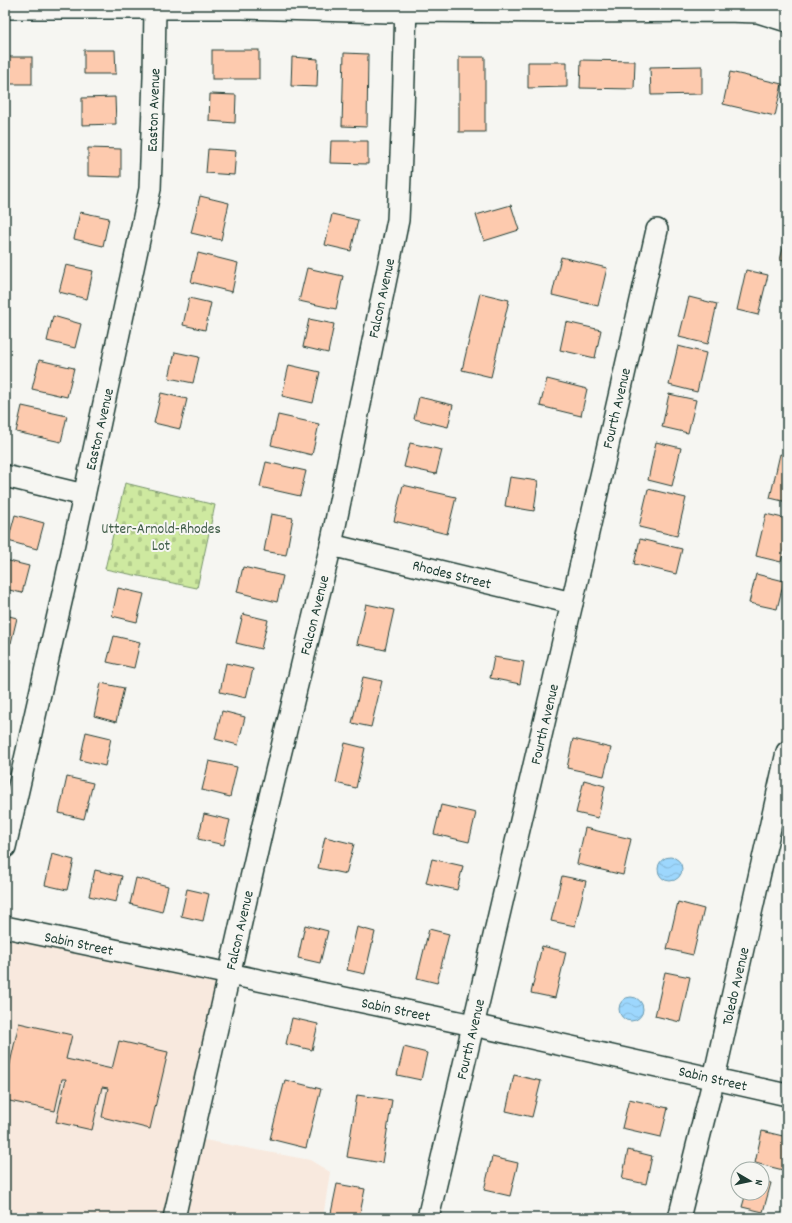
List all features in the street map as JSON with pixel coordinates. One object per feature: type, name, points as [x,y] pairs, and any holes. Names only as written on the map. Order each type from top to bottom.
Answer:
[{"type":"street","points":[[5,8],[155,7],[359,12],[407,8],[565,12],[725,8],[758,12],[787,21]]},
{"type":"street","name":"Easton Avenue","points":[[5,847],[65,587],[150,189],[155,7]]},
{"type":"street","name":"Falcon Avenue","points":[[174,1218],[263,825],[331,544],[398,220],[407,8]]},
{"type":"street","name":"Fourth Avenue","points":[[428,1218],[572,603],[657,230]]},
{"type":"street","points":[[5,476],[84,495]]},
{"type":"street","name":"Rhodes Street","points":[[331,544],[572,603]]},
{"type":"street","name":"Toledo Avenue","points":[[679,1218],[714,1078],[787,752]]},
{"type":"street","name":"Sabin Street","points":[[5,927],[473,1025],[787,1095]]},
{"type":"shaded area","points":[[5,927],[229,976],[194,1138],[310,1160],[330,1172],[323,1218],[5,1218]]},
{"type":"green space","name":"Utter-Arnold-Rhodes Lot","points":[[125,483],[215,505],[197,588],[105,569]]},
{"type":"water","points":[[670,857],[678,861],[682,869],[678,877],[670,881],[662,877],[658,869],[662,861]]},
{"type":"water","points":[[631,997],[639,1001],[643,1009],[639,1017],[631,1021],[623,1017],[619,1009],[623,1001]]},
{"type":"building","points":[[84,50],[115,50],[116,74],[84,74]]},
{"type":"building","points":[[212,50],[259,50],[259,79],[212,79]]},
{"type":"building","points":[[344,53],[368,54],[367,127],[342,126]]},
{"type":"building","points":[[7,57],[32,57],[32,84],[7,84]]},
{"type":"building","points":[[292,57],[318,59],[317,87],[291,86]]},
{"type":"building","points":[[459,57],[485,57],[485,132],[459,132]]},
{"type":"building","points":[[581,60],[635,61],[634,89],[580,88]]},
{"type":"building","points":[[528,62],[567,62],[567,87],[528,88]]},
{"type":"building","points":[[702,66],[702,94],[651,95],[650,67]]},
{"type":"building","points":[[730,72],[782,84],[775,116],[723,104]]},
{"type":"building","points":[[210,94],[236,95],[235,123],[209,121]]},
{"type":"building","points":[[115,97],[116,124],[82,125],[82,98]]},
{"type":"building","points":[[331,141],[368,141],[368,164],[330,163]]},
{"type":"building","points":[[88,148],[121,149],[121,177],[88,176]]},
{"type":"building","points":[[208,149],[236,151],[234,175],[206,173]]},
{"type":"building","points":[[200,196],[229,203],[221,240],[191,233]]},
{"type":"building","points":[[511,205],[519,230],[484,241],[476,215]]},
{"type":"building","points":[[80,212],[109,218],[103,246],[74,239]]},
{"type":"building","points":[[332,214],[358,220],[351,251],[325,245]]},
{"type":"building","points":[[784,244],[787,244],[787,262],[780,260]]},
{"type":"building","points":[[198,253],[238,263],[232,292],[191,282]]},
{"type":"building","points":[[561,257],[607,268],[598,306],[552,295]]},
{"type":"building","points":[[66,265],[93,271],[87,299],[59,292]]},
{"type":"building","points":[[307,268],[343,276],[336,309],[299,301]]},
{"type":"building","points":[[746,270],[768,275],[758,315],[737,310]]},
{"type":"building","points":[[480,293],[509,300],[491,377],[462,370]]},
{"type":"building","points":[[689,297],[717,304],[708,344],[679,337]]},
{"type":"building","points":[[189,298],[211,303],[205,330],[183,325]]},
{"type":"building","points":[[53,316],[81,324],[75,348],[47,341]]},
{"type":"building","points":[[309,319],[334,324],[328,353],[303,347]]},
{"type":"building","points":[[566,322],[601,330],[595,358],[560,350]]},
{"type":"building","points":[[678,346],[706,353],[697,392],[669,385]]},
{"type":"building","points":[[175,352],[199,357],[193,383],[169,378]]},
{"type":"building","points":[[39,360],[74,368],[67,397],[32,389]]},
{"type":"building","points":[[289,365],[320,372],[313,403],[282,396]]},
{"type":"building","points":[[547,379],[587,389],[581,416],[540,406]]},
{"type":"building","points":[[161,393],[187,399],[180,429],[154,423]]},
{"type":"building","points":[[669,394],[696,400],[688,433],[662,427]]},
{"type":"building","points":[[419,397],[453,405],[448,427],[414,419]]},
{"type":"building","points":[[22,406],[67,416],[61,442],[16,432]]},
{"type":"building","points":[[278,415],[319,424],[312,455],[271,445]]},
{"type":"building","points":[[656,442],[681,448],[672,486],[648,480]]},
{"type":"building","points":[[410,443],[442,450],[436,474],[404,467]]},
{"type":"building","points":[[780,454],[787,456],[787,502],[770,498]]},
{"type":"building","points":[[266,462],[306,471],[300,496],[260,487]]},
{"type":"building","points":[[510,477],[538,481],[534,511],[505,506]]},
{"type":"building","points":[[403,485],[456,497],[447,534],[394,521]]},
{"type":"building","points":[[648,489],[686,498],[677,536],[639,527]]},
{"type":"building","points":[[271,514],[293,518],[286,555],[264,551]]},
{"type":"building","points":[[766,514],[787,519],[787,537],[781,562],[756,556]]},
{"type":"building","points":[[15,515],[44,523],[37,549],[8,541]]},
{"type":"building","points":[[640,539],[682,549],[676,574],[634,564]]},
{"type":"building","points":[[5,560],[29,566],[22,593],[5,589]]},
{"type":"building","points":[[243,567],[283,576],[277,602],[237,592]]},
{"type":"building","points":[[756,574],[784,581],[777,609],[749,603]]},
{"type":"building","points":[[118,588],[144,594],[137,622],[112,616]]},
{"type":"building","points":[[366,604],[394,610],[385,650],[357,644]]},
{"type":"building","points":[[243,614],[268,620],[261,649],[236,643]]},
{"type":"building","points":[[5,615],[17,618],[11,643],[5,642]]},
{"type":"building","points":[[114,636],[140,642],[134,668],[107,662]]},
{"type":"building","points":[[494,657],[524,662],[520,684],[490,678]]},
{"type":"building","points":[[5,661],[10,662],[5,685]]},
{"type":"building","points":[[226,663],[253,669],[246,698],[220,692]]},
{"type":"building","points":[[363,677],[382,681],[371,727],[352,723]]},
{"type":"building","points":[[101,683],[124,688],[116,722],[94,716]]},
{"type":"building","points":[[222,711],[245,717],[238,745],[215,739]]},
{"type":"building","points":[[86,732],[111,738],[105,766],[80,760]]},
{"type":"building","points":[[573,739],[611,748],[604,776],[567,768]]},
{"type":"building","points":[[345,743],[365,748],[356,788],[336,783]]},
{"type":"building","points":[[209,761],[237,767],[230,797],[202,790]]},
{"type":"building","points":[[67,777],[93,783],[84,819],[59,813]]},
{"type":"building","points":[[584,780],[605,786],[598,818],[576,813]]},
{"type":"building","points":[[441,805],[476,813],[469,842],[434,834]]},
{"type":"building","points":[[204,814],[230,820],[224,845],[198,839]]},
{"type":"building","points":[[585,828],[631,839],[623,875],[577,864]]},
{"type":"building","points":[[325,837],[354,844],[346,874],[318,868]]},
{"type":"building","points":[[52,854],[74,860],[67,890],[45,885]]},
{"type":"building","points":[[432,859],[463,866],[457,890],[426,883]]},
{"type":"building","points":[[95,870],[122,876],[116,902],[89,896]]},
{"type":"building","points":[[562,876],[586,881],[575,926],[551,921]]},
{"type":"building","points":[[136,878],[168,886],[162,912],[130,904]]},
{"type":"building","points":[[187,889],[209,894],[203,921],[181,916]]},
{"type":"building","points":[[678,902],[704,909],[693,955],[667,949]]},
{"type":"building","points":[[305,925],[328,931],[320,963],[298,958]]},
{"type":"building","points":[[357,927],[375,932],[365,974],[347,970]]},
{"type":"building","points":[[429,929],[449,934],[437,983],[417,978]]},
{"type":"building","points":[[542,946],[566,952],[555,998],[531,993]]},
{"type":"building","points":[[665,972],[690,977],[680,1022],[655,1016]]},
{"type":"building","points":[[292,1018],[318,1024],[312,1050],[286,1044]]},
{"type":"building","points":[[19,1023],[72,1035],[66,1059],[112,1069],[119,1041],[168,1052],[150,1129],[102,1117],[108,1088],[102,1087],[92,1130],[56,1122],[66,1079],[62,1079],[55,1111],[5,1100],[5,1086]]},
{"type":"building","points":[[404,1047],[427,1053],[421,1080],[397,1075]]},
{"type":"building","points":[[514,1075],[541,1081],[532,1117],[506,1111]]},
{"type":"building","points":[[285,1080],[321,1089],[306,1148],[270,1139]]},
{"type":"building","points":[[357,1095],[392,1100],[382,1163],[347,1157]]},
{"type":"building","points":[[629,1099],[668,1108],[661,1137],[622,1128]]},
{"type":"building","points":[[762,1131],[787,1137],[787,1171],[770,1167],[770,1161],[755,1161]]},
{"type":"building","points":[[628,1150],[652,1156],[646,1184],[622,1179]]},
{"type":"building","points":[[492,1157],[518,1163],[510,1196],[484,1190]]},
{"type":"building","points":[[337,1184],[365,1189],[359,1218],[330,1218]]},
{"type":"building","points":[[744,1201],[766,1201],[763,1212],[742,1207]]},
{"type":"building","points":[[730,1215],[742,1218],[730,1218]]}]
